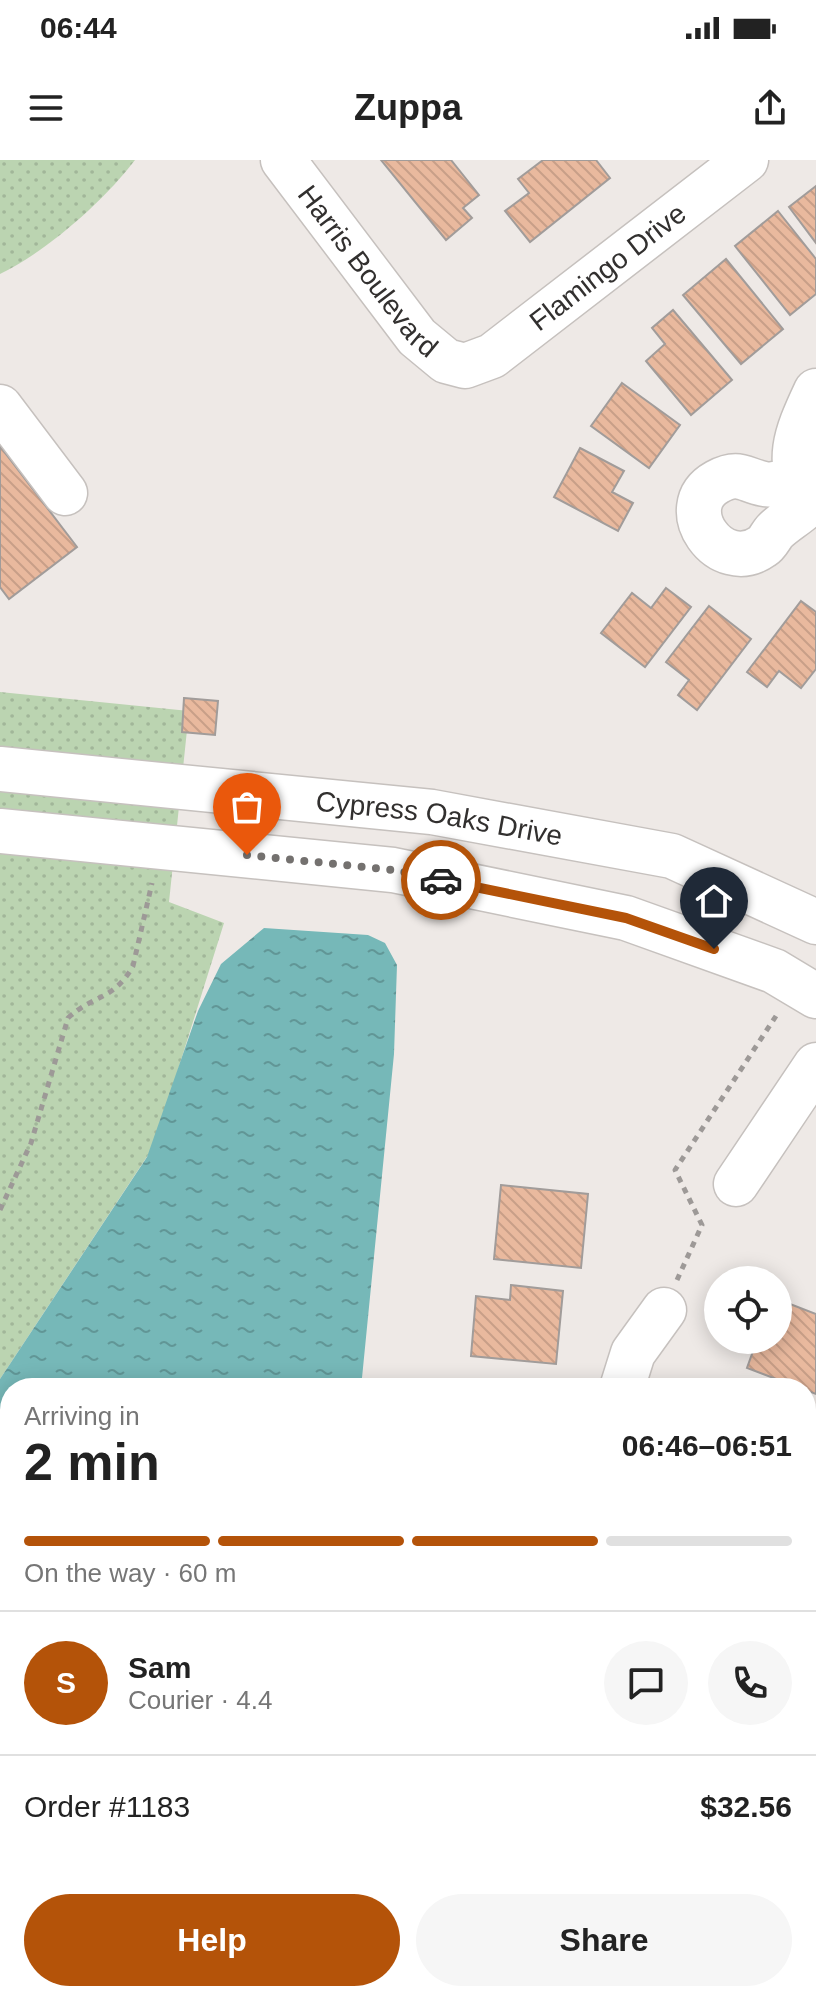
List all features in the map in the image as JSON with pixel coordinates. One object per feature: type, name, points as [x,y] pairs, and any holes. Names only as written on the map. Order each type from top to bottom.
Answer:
[{"type":"street","name":"Harris Boulevard","points":[[283,160],[417,337],[446,361],[465,366]]},
{"type":"street","name":"Flamingo Drive","points":[[465,366],[492,356],[746,160]]},
{"type":"street","points":[[805,503],[792,447],[816,391]]},
{"type":"street","points":[[0,407],[65,493]]},
{"type":"street","name":"Cypress Oaks Drive","points":[[0,769],[432,812],[672,856],[816,922]]},
{"type":"street","name":"Cypress Oaks Drive","points":[[0,831],[393,870],[626,918],[774,971],[816,996]]},
{"type":"street","points":[[736,1184],[816,1065]]},
{"type":"street","points":[[625,1378],[633,1353],[664,1310]]},
{"type":"path","points":[[0,1210],[35,1133],[68,1018],[120,987],[133,966],[159,847]]},
{"type":"path","points":[[664,1310],[702,1225],[675,1170],[777,1018],[774,971]]},
{"type":"green space","points":[[0,160],[135,160],[73,224],[36,253],[0,274]]},
{"type":"green space","points":[[0,692],[189,711],[169,902],[224,923],[154,1146],[0,1378]]},
{"type":"water","points":[[264,928],[368,935],[385,943],[397,965],[394,1054],[362,1378],[1,1378],[147,1157],[198,1011],[221,964]]},
{"type":"building","points":[[381,160],[451,160],[479,195],[463,208],[472,218],[446,240]]},
{"type":"building","points":[[543,160],[596,160],[610,178],[530,242],[505,211],[529,193],[518,179]]},
{"type":"building","points":[[816,186],[816,243],[789,207]]},
{"type":"building","points":[[778,211],[816,259],[816,294],[790,315],[735,246]]},
{"type":"building","points":[[726,259],[783,329],[741,364],[683,295]]},
{"type":"building","points":[[673,310],[732,380],[691,415],[646,361],[665,344],[652,328]]},
{"type":"building","points":[[622,383],[680,425],[649,468],[591,426]]},
{"type":"building","points":[[0,446],[77,547],[9,599],[0,587]]},
{"type":"building","points":[[580,448],[624,471],[612,492],[633,503],[618,531],[554,497]]},
{"type":"building","points":[[666,588],[691,607],[645,667],[601,633],[632,593],[651,608]]},
{"type":"building","points":[[801,601],[816,612],[816,669],[801,688],[779,671],[767,687],[747,672]]},
{"type":"building","points":[[709,606],[751,639],[697,710],[678,695],[689,680],[666,662]]},
{"type":"building","points":[[184,698],[218,701],[215,735],[182,732]]},
{"type":"building","points":[[501,1185],[588,1194],[581,1268],[494,1259]]},
{"type":"building","points":[[511,1285],[563,1291],[556,1364],[471,1356],[476,1296],[510,1300]]},
{"type":"building","points":[[792,1305],[816,1314],[816,1378],[774,1378],[747,1368],[752,1354],[792,1354]]},
{"type":"way so far","points":[[247,855],[393,870],[441,880]]},
{"type":"route","points":[[441,880],[626,918],[714,949]]}]
